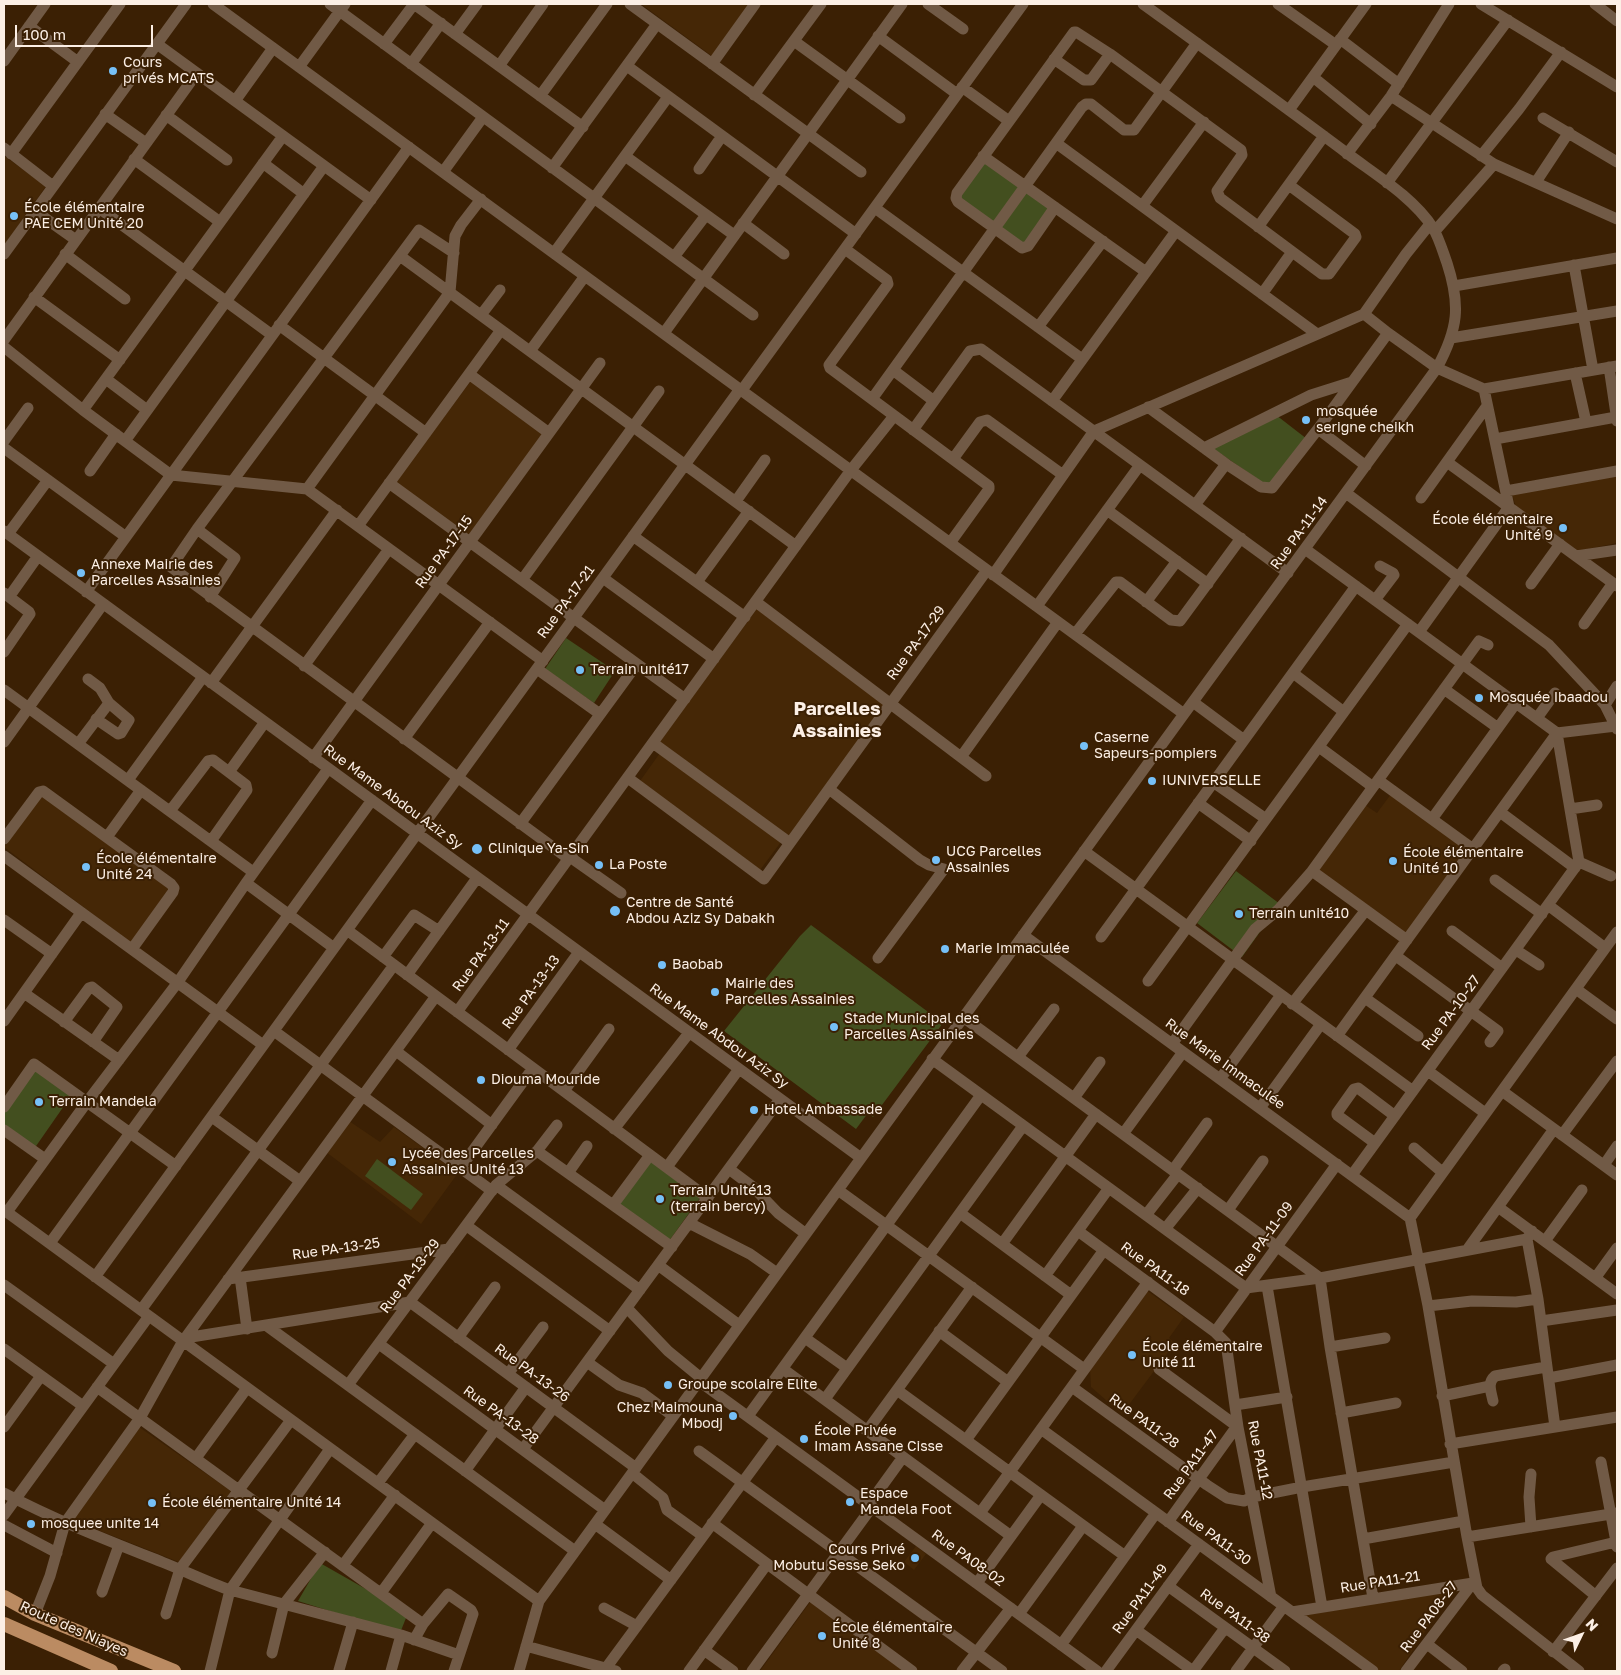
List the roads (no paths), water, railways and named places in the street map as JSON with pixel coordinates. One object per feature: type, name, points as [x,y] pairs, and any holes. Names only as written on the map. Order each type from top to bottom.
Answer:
[{"type":"main road","name":"Route des Niayes","points":[[4,1597],[35,1614],[174,1671]]},
{"type":"main road","name":"Route des Niayes","points":[[4,1624],[104,1670]]},
{"type":"street","points":[[4,60],[45,4]]},
{"type":"street","points":[[54,186],[8,151],[78,62],[120,4]]},
{"type":"street","points":[[4,254],[186,4]]},
{"type":"street","points":[[213,4],[1184,714]]},
{"type":"street","points":[[384,44],[414,4],[583,126]]},
{"type":"street","points":[[455,34],[477,4]]},
{"type":"street","points":[[499,66],[543,4]]},
{"type":"street","points":[[540,96],[607,4]]},
{"type":"street","points":[[630,4],[861,172]]},
{"type":"street","points":[[712,64],[755,4]]},
{"type":"street","points":[[754,95],[821,4]]},
{"type":"street","points":[[664,333],[902,4]]},
{"type":"street","points":[[928,4],[963,29]]},
{"type":"street","name":"Rue PA-17-21","points":[[95,1277],[685,464],[845,249],[1023,4]]},
{"type":"street","points":[[1143,4],[1387,183],[1415,206],[1432,227]]},
{"type":"street","points":[[1278,4],[1399,84]]},
{"type":"street","points":[[1289,110],[1366,4]]},
{"type":"street","points":[[1347,154],[1391,96],[1449,4]]},
{"type":"street","points":[[1481,4],[1617,87]]},
{"type":"street","points":[[1595,4],[1617,21]]},
{"type":"street","points":[[299,67],[338,6],[384,44],[753,315]]},
{"type":"street","points":[[1387,183],[1508,20]]},
{"type":"street","points":[[411,64],[441,23]]},
{"type":"street","points":[[552,168],[657,24]]},
{"type":"street","points":[[29,26],[78,62]]},
{"type":"street","points":[[1055,207],[1028,246],[1022,248],[958,202],[956,198],[957,193],[983,156],[1074,32],[1110,54],[1241,150],[1242,155],[1217,191],[1220,198],[1322,274],[1329,274],[1356,237],[1353,232],[1289,185]]},
{"type":"street","points":[[878,36],[960,91],[1009,121]]},
{"type":"street","points":[[794,41],[900,118]]},
{"type":"street","points":[[872,399],[1082,107],[1086,104],[1091,104],[1124,130],[1134,130],[1197,43]]},
{"type":"street","points":[[157,44],[371,200]]},
{"type":"street","points":[[235,101],[274,48]]},
{"type":"street","points":[[1481,156],[1561,52]]},
{"type":"street","points":[[1054,59],[1087,81],[1091,80],[1110,54]]},
{"type":"street","points":[[626,66],[856,234]]},
{"type":"street","points":[[4,340],[197,73]]},
{"type":"street","points":[[1313,77],[1371,124]]},
{"type":"street","points":[[1391,96],[1494,164],[1617,219]]},
{"type":"street","points":[[554,253],[668,97]]},
{"type":"street","points":[[105,114],[146,143]]},
{"type":"street","points":[[166,115],[227,160]]},
{"type":"street","points":[[443,172],[483,117]]},
{"type":"street","points":[[1543,118],[1617,162]]},
{"type":"street","points":[[1142,206],[1204,122]]},
{"type":"street","points":[[1536,182],[1569,132]]},
{"type":"street","points":[[83,410],[283,136]]},
{"type":"street","points":[[699,169],[722,136]]},
{"type":"street","points":[[1258,227],[1324,136]]},
{"type":"street","points":[[1056,143],[1317,334]]},
{"type":"street","points":[[86,592],[409,147]]},
{"type":"street","points":[[625,156],[734,235]]},
{"type":"street","points":[[983,156],[1146,272]]},
{"type":"street","points":[[134,159],[220,222]]},
{"type":"street","points":[[263,163],[304,194]]},
{"type":"street","points":[[1094,431],[1364,314],[1432,227],[1494,164]]},
{"type":"street","points":[[90,471],[147,410],[324,166]]},
{"type":"street","points":[[307,489],[450,292],[457,230],[481,199]]},
{"type":"street","points":[[99,208],[272,335]]},
{"type":"street","points":[[875,208],[1082,359]]},
{"type":"street","points":[[35,211],[76,240]]},
{"type":"street","points":[[674,258],[706,215]]},
{"type":"street","points":[[743,224],[784,254]]},
{"type":"street","name":"Rue PA-11-14","points":[[519,1671],[539,1601],[1437,368],[1451,338],[1456,318],[1454,286],[1432,227]]},
{"type":"street","points":[[454,253],[420,230],[197,529],[171,567],[520,824],[620,893]]},
{"type":"street","points":[[1052,401],[1176,231]]},
{"type":"street","points":[[1038,327],[1103,241]]},
{"type":"street","points":[[845,249],[888,282],[888,284],[829,366],[988,484],[989,489],[950,543]]},
{"type":"street","points":[[1262,294],[1292,252]]},
{"type":"street","points":[[65,254],[125,300]]},
{"type":"street","points":[[400,256],[796,546]]},
{"type":"street","points":[[1454,286],[1617,258]]},
{"type":"street","points":[[1574,265],[1593,370]]},
{"type":"street","points":[[530,351],[585,276]]},
{"type":"street","points":[[481,315],[500,290]]},
{"type":"street","points":[[34,297],[120,360]]},
{"type":"street","points":[[1451,338],[1617,311]]},
{"type":"street","points":[[1364,314],[1437,368],[1484,389],[1613,366],[1617,419],[1586,422],[1495,439]]},
{"type":"street","points":[[279,325],[426,433]]},
{"type":"street","points":[[358,526],[501,330]]},
{"type":"street","points":[[1148,407],[1261,487],[1272,488],[1318,430],[1388,333]]},
{"type":"street","points":[[4,347],[83,410],[171,475],[307,489],[490,622],[600,714]]},
{"type":"street","points":[[913,430],[970,351],[981,349],[1288,573]]},
{"type":"street","name":"Rue PA-17-15","points":[[313,758],[600,363]]},
{"type":"street","points":[[893,370],[934,401]]},
{"type":"street","points":[[469,374],[549,433]]},
{"type":"street","points":[[1574,374],[1586,422]]},
{"type":"street","points":[[106,380],[147,410]]},
{"type":"street","points":[[1204,448],[1311,395],[1352,382]]},
{"type":"street","points":[[1418,632],[1509,507],[1484,389]]},
{"type":"street","points":[[522,580],[658,391]]},
{"type":"street","points":[[1421,498],[1487,406]]},
{"type":"street","points":[[4,441],[28,408]]},
{"type":"street","name":"Rue PA-13-11","points":[[458,1012],[851,470],[894,416]]},
{"type":"street","points":[[953,459],[980,422],[987,420],[1063,475]]},
{"type":"street","points":[[1318,430],[1366,466]]},
{"type":"street","name":"Rue PA-17-29","points":[[628,778],[764,879],[890,704],[1063,475],[1094,431]]},
{"type":"street","points":[[4,448],[126,537]]},
{"type":"street","points":[[736,501],[765,460]]},
{"type":"street","points":[[1447,462],[1615,585],[1584,624]]},
{"type":"street","points":[[1195,506],[1226,464]]},
{"type":"street","points":[[1036,606],[1140,465]]},
{"type":"street","points":[[1506,491],[1617,470]]},
{"type":"street","points":[[6,533],[48,480]]},
{"type":"street","points":[[389,483],[685,699]]},
{"type":"street","points":[[1305,549],[1557,733],[1617,727],[1605,705],[1549,645],[1346,493]]},
{"type":"street","points":[[128,780],[207,680],[252,627],[337,510]]},
{"type":"street","points":[[1107,510],[1208,584]]},
{"type":"street","points":[[697,582],[749,511]]},
{"type":"street","points":[[197,529],[235,558],[210,596]]},
{"type":"street","name":"Rue Mame Abdou Aziz Sy","points":[[6,533],[861,1158]]},
{"type":"street","points":[[633,536],[745,617]]},
{"type":"street","points":[[1075,634],[1116,582],[1120,582],[1171,620],[1180,621],[1241,538]]},
{"type":"street","points":[[1531,584],[1560,544]]},
{"type":"street","points":[[304,666],[389,549]]},
{"type":"street","points":[[1576,556],[1617,550]]},
{"type":"street","points":[[4,652],[30,614],[6,595],[38,556]]},
{"type":"street","points":[[1146,602],[1176,561]]},
{"type":"street","points":[[1375,600],[1394,575],[1380,566]]},
{"type":"street","points":[[603,578],[714,659]]},
{"type":"street","points":[[1101,936],[1356,586]]},
{"type":"street","points":[[756,602],[986,776]]},
{"type":"street","points":[[4,742],[103,604]]},
{"type":"street","points":[[404,739],[490,622]]},
{"type":"street","points":[[961,757],[1058,622]]},
{"type":"street","points":[[1148,981],[1408,624]]},
{"type":"street","points":[[1172,1044],[1255,929],[1278,910],[1312,871],[1479,641],[1488,645]]},
{"type":"street","points":[[520,824],[636,664]]},
{"type":"street","points":[[1293,673],[1344,712]]},
{"type":"street","points":[[88,679],[100,688],[109,703],[129,720],[118,734],[96,720]]},
{"type":"street","points":[[1605,705],[1617,686]]},
{"type":"street","points":[[1444,689],[1498,728]]},
{"type":"street","points":[[4,690],[254,872]]},
{"type":"street","points":[[1537,718],[1555,693]]},
{"type":"street","points":[[1193,702],[1244,740]]},
{"type":"street","points":[[78,744],[109,703]]},
{"type":"street","points":[[1432,819],[1516,703]]},
{"type":"street","points":[[229,772],[265,722]]},
{"type":"street","points":[[1557,733],[1577,865]]},
{"type":"street","points":[[1337,1036],[1557,733]]},
{"type":"street","points":[[653,743],[790,843]]},
{"type":"street","points":[[1319,747],[1432,819],[1473,849]]},
{"type":"street","points":[[170,811],[208,761],[213,760],[246,785],[247,790],[211,841]]},
{"type":"street","points":[[328,769],[178,982],[5,1211],[145,1313],[184,1339],[247,1388],[539,1601]]},
{"type":"street","points":[[1213,782],[1266,819]]},
{"type":"street","points":[[829,789],[920,860],[929,865],[944,869],[878,958]]},
{"type":"street","points":[[107,837],[141,790]]},
{"type":"street","points":[[4,840],[38,792],[41,791],[171,884],[174,888],[173,892],[132,949]]},
{"type":"street","points":[[50,1244],[372,800]]},
{"type":"street","points":[[1198,803],[1250,841]]},
{"type":"street","points":[[1570,809],[1597,805]]},
{"type":"street","points":[[1500,812],[1577,865],[1611,876]]},
{"type":"street","points":[[1084,851],[1413,1091]]},
{"type":"street","points":[[4,856],[263,1045]]},
{"type":"street","name":"Rue PA-10-27","points":[[1352,1175],[1577,865]]},
{"type":"street","points":[[1312,871],[1407,940]]},
{"type":"street","points":[[407,975],[478,878]]},
{"type":"street","points":[[1496,880],[1606,948]]},
{"type":"street","points":[[246,883],[334,948]]},
{"type":"street","points":[[1292,1004],[1366,910]]},
{"type":"street","points":[[4,1021],[81,912]]},
{"type":"street","points":[[383,957],[414,915],[439,931]]},
{"type":"street","points":[[4,920],[52,954]]},
{"type":"street","points":[[347,930],[708,1198]]},
{"type":"street","points":[[1452,931],[1502,968]]},
{"type":"street","points":[[1579,1671],[1482,1595],[1474,1581],[1428,1306],[1410,1218],[1617,932]]},
{"type":"street","name":"Rue Marie Immaculée","points":[[1023,935],[1410,1218]]},
{"type":"street","points":[[1516,950],[1539,965]]},
{"type":"street","name":"Rue PA-13-13","points":[[508,1050],[579,952]]},
{"type":"street","points":[[1396,956],[1498,1031],[1490,1042]]},
{"type":"street","points":[[4,1515],[114,1364],[145,1313],[258,1150],[394,965]]},
{"type":"street","points":[[64,1022],[89,988],[92,987],[117,1007],[93,1042]]},
{"type":"street","points":[[1576,989],[1617,1019]]},
{"type":"street","points":[[24,992],[119,1060]]},
{"type":"street","points":[[1220,1079],[1281,995]]},
{"type":"street","points":[[35,1614],[57,1553],[65,1523],[140,1418],[184,1339],[436,996]]},
{"type":"street","points":[[1365,998],[1418,1036]]},
{"type":"street","points":[[1018,1058],[1054,1009]]},
{"type":"street","points":[[963,1017],[1320,1278],[1373,1598]]},
{"type":"street","points":[[1260,1108],[1321,1024]]},
{"type":"street","points":[[564,1091],[609,1029]]},
{"type":"street","points":[[274,1031],[461,1168],[494,1188],[640,1290]]},
{"type":"street","points":[[614,1129],[689,1033]]},
{"type":"street","points":[[396,1051],[492,1125]]},
{"type":"street","points":[[1123,1134],[1183,1052]]},
{"type":"street","points":[[932,1059],[1246,1288],[1320,1278],[1418,1260],[1529,1235]]},
{"type":"street","points":[[1466,1250],[1498,1207],[1617,1061]]},
{"type":"street","points":[[1074,1098],[1100,1062]]},
{"type":"street","points":[[4,1107],[33,1064],[176,1166]]},
{"type":"street","points":[[461,1168],[533,1068]]},
{"type":"street","points":[[667,1167],[739,1069]]},
{"type":"street","points":[[1428,1071],[1485,1113]]},
{"type":"street","points":[[1375,1143],[1337,1115],[1354,1090],[1358,1088],[1395,1116]]},
{"type":"street","points":[[1502,1091],[1617,1175]]},
{"type":"street","points":[[748,1416],[981,1095]]},
{"type":"street","points":[[523,1450],[780,1099]]},
{"type":"street","points":[[1002,1244],[1096,1114]]},
{"type":"street","points":[[212,1116],[300,1181]]},
{"type":"street","points":[[1146,1215],[1208,1123]]},
{"type":"street","name":"Rue PA-13-29","points":[[348,1385],[494,1188],[538,1151],[557,1125]]},
{"type":"street","points":[[825,1399],[1023,1126]]},
{"type":"street","points":[[4,1130],[45,1159]]},
{"type":"street","points":[[568,1173],[587,1146]]},
{"type":"street","points":[[1604,1165],[1617,1146]]},
{"type":"street","points":[[1414,1148],[1442,1172]]},
{"type":"street","points":[[538,1151],[672,1247]]},
{"type":"street","points":[[613,1205],[650,1155]]},
{"type":"street","points":[[1228,1210],[1263,1162]]},
{"type":"street","name":"Rue PA-11-09","points":[[1215,1332],[1337,1164]]},
{"type":"street","points":[[729,1169],[753,1187],[778,1213],[806,1234]]},
{"type":"street","points":[[1045,1276],[1109,1188]]},
{"type":"street","points":[[1165,1230],[1198,1188]]},
{"type":"street","points":[[838,1190],[1084,1370]]},
{"type":"street","points":[[1546,1241],[1582,1190]]},
{"type":"street","points":[[1498,1207],[1529,1235],[1546,1241],[1617,1294]]},
{"type":"street","points":[[960,1213],[1071,1295]]},
{"type":"street","points":[[690,1223],[750,1254],[777,1273]]},
{"type":"street","points":[[466,1226],[610,1331]]},
{"type":"street","name":"Rue PA11-18","points":[[1078,1231],[1215,1332]]},
{"type":"street","points":[[1529,1235],[1554,1426]]},
{"type":"street","points":[[1596,1277],[1617,1248]]},
{"type":"street","name":"Rue PA-13-25","points":[[228,1280],[449,1249]]},
{"type":"street","points":[[966,1440],[1104,1250]]},
{"type":"street","points":[[658,1266],[739,1326]]},
{"type":"street","points":[[240,1277],[247,1329]]},
{"type":"street","points":[[980,1513],[1148,1282]]},
{"type":"street","points":[[4,1285],[114,1364]]},
{"type":"street","points":[[1268,1286],[1322,1607]]},
{"type":"street","points":[[458,1338],[495,1287]]},
{"type":"street","points":[[867,1430],[972,1287]]},
{"type":"street","points":[[1428,1306],[1472,1301],[1516,1302],[1538,1299]]},
{"type":"street","points":[[184,1339],[410,1302]]},
{"type":"street","name":"Rue PA-13-26","points":[[410,1302],[526,1387],[634,1470],[662,1498],[667,1510],[703,1536]]},
{"type":"street","name":"Rue PA08-02","points":[[627,1308],[668,1351],[700,1379],[776,1437],[1097,1671]]},
{"type":"street","points":[[1541,1321],[1617,1310]]},
{"type":"street","points":[[267,1326],[575,1551]]},
{"type":"street","points":[[508,1374],[543,1327]]},
{"type":"street","points":[[940,1331],[1008,1382]]},
{"type":"street","name":"Rue PA11-12","points":[[1215,1332],[1226,1343],[1238,1427],[1271,1597]]},
{"type":"street","points":[[805,1338],[848,1368]]},
{"type":"street","points":[[1330,1347],[1385,1338]]},
{"type":"street","name":"Rue PA-13-28","points":[[378,1344],[605,1510]]},
{"type":"street","points":[[4,1348],[83,1406]]},
{"type":"street","points":[[587,1362],[619,1385],[642,1393],[673,1416]]},
{"type":"street","points":[[1493,1401],[1490,1386],[1491,1380],[1495,1376],[1617,1365]]},
{"type":"street","points":[[783,1369],[1011,1536]]},
{"type":"street","points":[[1159,1370],[1238,1427]]},
{"type":"street","points":[[4,1427],[41,1376]]},
{"type":"street","name":"Rue PA11-28","points":[[1072,1386],[1227,1498],[1244,1501],[1252,1497],[1302,1487],[1454,1462]]},
{"type":"street","points":[[1442,1396],[1490,1386]]},
{"type":"street","points":[[97,1387],[423,1624]]},
{"type":"street","points":[[465,1471],[526,1387]]},
{"type":"street","points":[[196,1458],[247,1388]]},
{"type":"street","points":[[897,1390],[1125,1556]]},
{"type":"street","points":[[1235,1405],[1287,1397]]},
{"type":"street","points":[[1341,1413],[1396,1403]]},
{"type":"street","points":[[1450,1444],[1554,1426],[1617,1418]]},
{"type":"street","points":[[166,1614],[180,1569],[291,1420]]},
{"type":"street","name":"Rue PA11-47","points":[[1168,1522],[1238,1427]]},
{"type":"street","name":"Rue PA11-30","points":[[1041,1429],[1373,1671]]},
{"type":"street","points":[[378,1483],[415,1434]]},
{"type":"street","points":[[526,1646],[604,1669],[776,1437]]},
{"type":"street","points":[[210,1671],[230,1590],[330,1448]]},
{"type":"street","points":[[700,1451],[1002,1671]]},
{"type":"street","points":[[752,1671],[839,1552],[903,1457]]},
{"type":"street","points":[[1596,1596],[1552,1561],[1551,1558],[1617,1545],[1615,1513],[1601,1462]]},
{"type":"street","points":[[1531,1474],[1528,1497],[1531,1527]]},
{"type":"street","points":[[4,1493],[65,1523],[180,1569],[207,1582],[230,1590],[353,1622],[460,1655]]},
{"type":"street","points":[[343,1565],[395,1495]]},
{"type":"street","points":[[977,1583],[1041,1495]]},
{"type":"street","points":[[1061,1645],[1156,1513]]},
{"type":"street","points":[[1467,1537],[1615,1513]]},
{"type":"street","points":[[1363,1539],[1464,1521]]},
{"type":"street","points":[[381,1593],[432,1523]]},
{"type":"street","points":[[712,1523],[912,1671]]},
{"type":"street","points":[[595,1524],[671,1580]]},
{"type":"street","points":[[4,1525],[57,1553]]},
{"type":"street","points":[[962,1671],[976,1652],[1015,1611],[1083,1526]]},
{"type":"street","name":"Rue PA11-49","points":[[1106,1671],[1198,1544]]},
{"type":"street","points":[[102,1592],[119,1545]]},
{"type":"street","points":[[272,1653],[284,1604],[325,1552]]},
{"type":"street","points":[[689,1671],[767,1564]]},
{"type":"street","points":[[1553,1652],[1617,1568]]},
{"type":"street","name":"Rue PA11-21","points":[[1288,1609],[1322,1607],[1474,1581]]},
{"type":"street","name":"Rue PA08-27","points":[[1406,1671],[1474,1581]]},
{"type":"street","name":"Rue PA11-38","points":[[1168,1586],[1285,1671]]},
{"type":"street","points":[[414,1640],[423,1624],[448,1594],[471,1610],[473,1614],[454,1671]]},
{"type":"street","points":[[604,1608],[637,1626]]},
{"type":"street","points":[[1236,1671],[1253,1648],[1288,1609]]},
{"type":"street","points":[[339,1670],[353,1622]]},
{"type":"street","points":[[1136,1630],[1193,1671],[1225,1628]]},
{"type":"street","points":[[391,1671],[401,1636]]},
{"type":"street","points":[[1427,1644],[1462,1671]]},
{"type":"street","points":[[704,1650],[733,1671]]},
{"type":"place","name":"Cours privés MCATS","points":[[113,71]]},
{"type":"place","name":"École élémentaire PAE CEM Unité 20","points":[[14,216]]},
{"type":"place","name":"mosquée serigne cheikh","points":[[1306,420]]},
{"type":"place","name":"École élémentaire Unité 9","points":[[1563,528]]},
{"type":"place","name":"Annexe Mairie des Parcelles Assainies","points":[[81,573]]},
{"type":"place","name":"Terrain unité17","points":[[580,670]]},
{"type":"place","name":"Mosquée Ibaadou","points":[[1479,698]]},
{"type":"place","name":"Caserne Sapeurs-pompiers","points":[[1084,746]]},
{"type":"place","name":"IUNIVERSELLE","points":[[1152,781]]},
{"type":"place","name":"Clinique Ya-Sin","points":[[477,849]]},
{"type":"place","name":"UCG Parcelles Assainies","points":[[936,860]]},
{"type":"place","name":"École élémentaire Unité 10","points":[[1393,861]]},
{"type":"place","name":"La Poste","points":[[599,865]]},
{"type":"place","name":"École élémentaire Unité 24","points":[[86,867]]},
{"type":"place","name":"Centre de Santé Abdou Aziz Sy Dabakh","points":[[615,911]]},
{"type":"place","name":"Terrain unité10","points":[[1239,914]]},
{"type":"place","name":"Marie Immaculée","points":[[945,949]]},
{"type":"place","name":"Baobab","points":[[662,965]]},
{"type":"place","name":"Mairie des Parcelles Assainies","points":[[715,992]]},
{"type":"place","name":"Stade Municipal des Parcelles Assainies","points":[[834,1027]]},
{"type":"place","name":"Diouma Mouride","points":[[481,1080]]},
{"type":"place","name":"Terrain Mandela","points":[[39,1102]]},
{"type":"place","name":"Hotel Ambassade","points":[[754,1110]]},
{"type":"place","name":"Lycée des Parcelles Assainies Unité 13","points":[[392,1162]]},
{"type":"place","name":"Terrain Unité13 (terrain bercy)","points":[[660,1199]]},
{"type":"place","name":"École élémentaire Unité 11","points":[[1132,1355]]},
{"type":"place","name":"Groupe scolaire Elite","points":[[668,1385]]},
{"type":"place","name":"Chez Maimouna Mbodj","points":[[733,1416]]},
{"type":"place","name":"École Privée Imam Assane Cisse","points":[[804,1439]]},
{"type":"place","name":"Espace Mandela Foot","points":[[850,1502]]},
{"type":"place","name":"École élémentaire Unité 14","points":[[152,1503]]},
{"type":"place","name":"mosquee unite 14","points":[[31,1524]]},
{"type":"place","name":"Cours Privé Mobutu Sesse Seko","points":[[915,1558]]},
{"type":"place","name":"École élémentaire Unité 8","points":[[822,1636]]},
{"type":"district","name":"Parcelles Assainies","points":[[837,720]]}]
